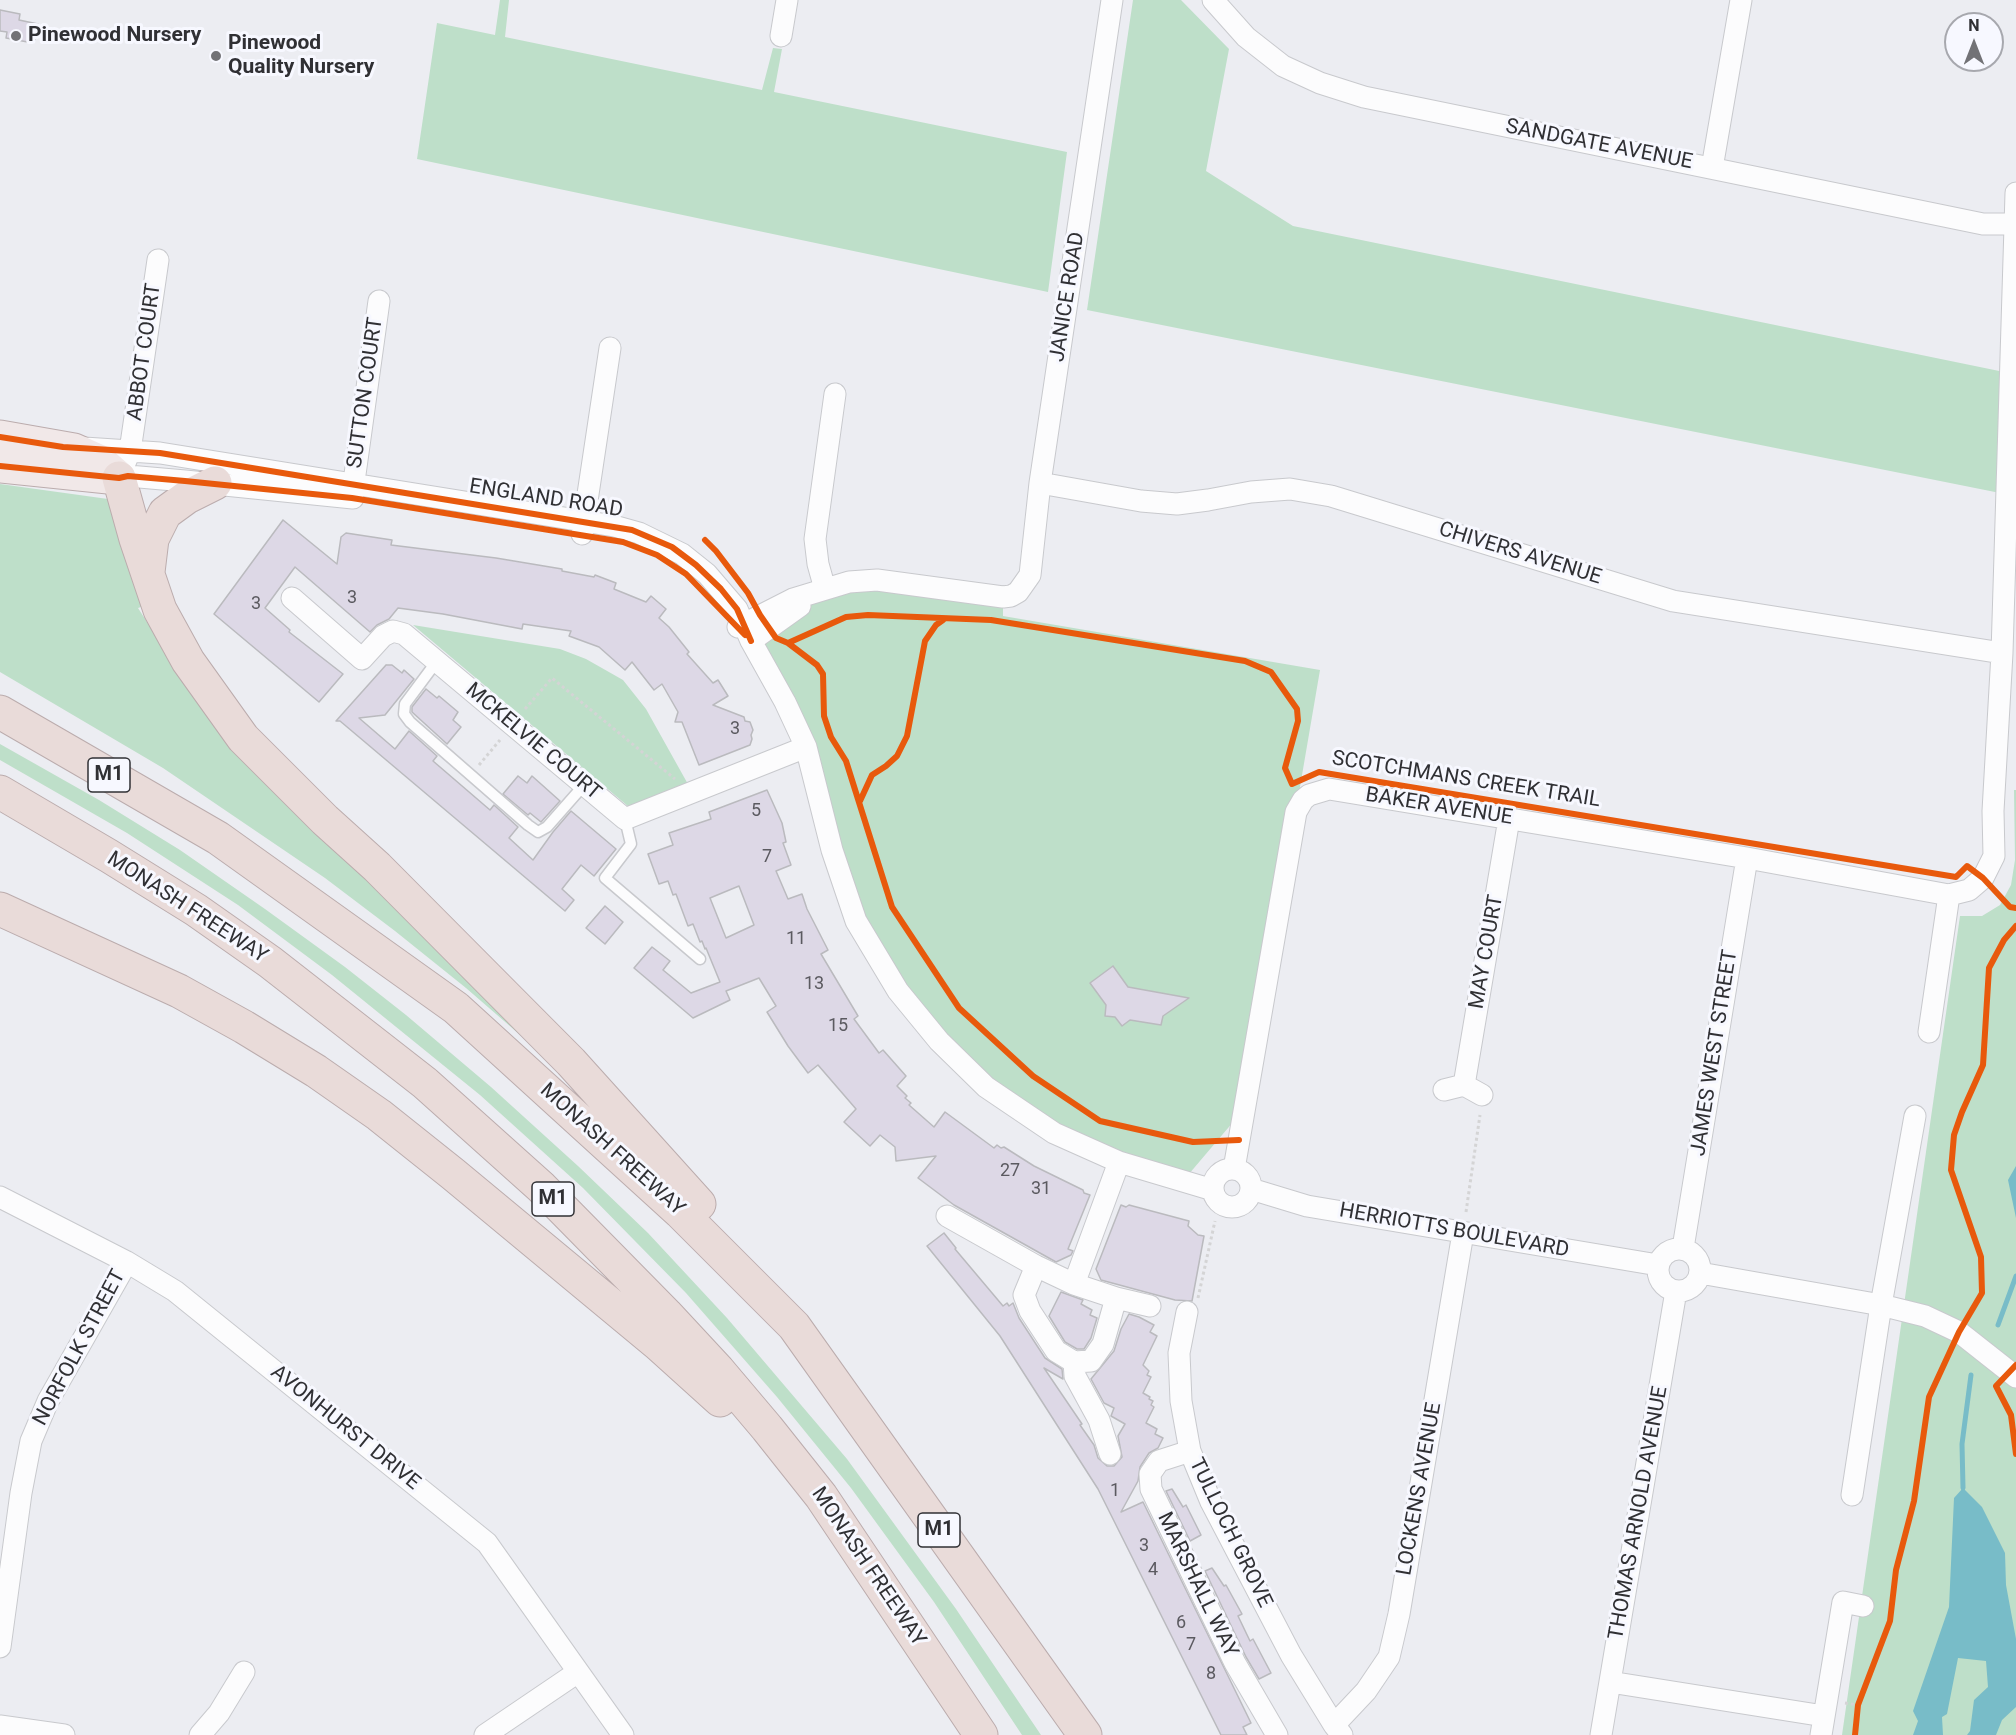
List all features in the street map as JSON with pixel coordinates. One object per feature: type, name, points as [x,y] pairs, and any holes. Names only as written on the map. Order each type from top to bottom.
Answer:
[{"type":"highway","points":[[125,464],[148,580],[160,610],[188,661],[243,738],[325,820],[377,867],[571,1062],[750,1260],[794,1326]]},
{"type":"highway","points":[[148,580],[150,547],[160,519],[177,503],[217,474]]},
{"type":"highway","name":"MONASH FREEWAY","points":[[0,712],[218,838],[456,1008],[680,1212],[794,1326],[1085,1735]]},
{"type":"highway","name":"MONASH FREEWAY","points":[[0,792],[196,909],[270,962],[425,1083],[542,1187],[718,1370],[767,1428],[821,1496],[981,1735]]},
{"type":"highway","points":[[0,909],[179,990],[316,1071],[379,1115],[658,1344],[821,1496]]},
{"type":"highway","points":[[0,921],[34,924]]},
{"type":"main road","name":"ENGLAND ROAD","points":[[0,459],[63,447],[101,462],[125,464]]},
{"type":"main road","name":"ENGLAND ROAD","points":[[0,459],[125,464]]},
{"type":"street","points":[[781,36],[787,0]]},
{"type":"street","name":"JANICE ROAD","points":[[825,589],[849,582],[877,580],[1003,597],[1018,592],[1030,575],[1040,483],[1113,0]]},
{"type":"street","name":"SANDGATE AVENUE","points":[[1213,0],[1246,37],[1283,66],[1364,97],[1983,224],[2015,224]]},
{"type":"street","points":[[1712,168],[1741,0]]},
{"type":"street","points":[[1929,1032],[1949,895],[1969,890],[1983,878],[1994,856],[1993,811],[2002,653],[2016,193]]},
{"type":"street","name":"ABBOT COURT","points":[[125,464],[158,260]]},
{"type":"street","name":"SUTTON COURT","points":[[352,491],[379,301]]},
{"type":"street","points":[[583,528],[610,348]]},
{"type":"street","points":[[835,394],[815,539],[818,564],[825,589],[745,631],[785,702],[806,747],[832,850],[856,921],[898,991],[939,1041],[986,1087],[1054,1133],[1119,1162],[1214,1190]]},
{"type":"street","name":"ENGLAND ROAD","points":[[217,474],[160,453],[125,464],[128,476],[217,474],[352,491],[583,528],[639,533],[691,569],[745,631]]},
{"type":"street","name":"CHIVERS AVENUE","points":[[1040,483],[1141,501],[1178,504],[1251,492],[1290,489],[1331,496],[1673,601],[2002,653]]},
{"type":"street","name":"MCKELVIE COURT","points":[[292,598],[362,659],[383,636],[393,631],[404,634],[626,819]]},
{"type":"street","points":[[626,819],[806,747]]},
{"type":"street","name":"BAKER AVENUE","points":[[1234,1169],[1296,812],[1309,795],[1329,789],[1747,858],[1949,895]]},
{"type":"street","name":"MAY COURT","points":[[1473,1090],[1509,819]]},
{"type":"street","name":"JAMES WEST STREET","points":[[1683,1248],[1747,858]]},
{"type":"street","points":[[1443,1090],[1473,1090]]},
{"type":"street","points":[[1852,1495],[1881,1305],[1915,1116]]},
{"type":"street","points":[[1074,1284],[1119,1162]]},
{"type":"street","points":[[1234,1169],[1239,1170],[1248,1178],[1251,1189],[1246,1201],[1236,1207],[1224,1205],[1215,1196],[1214,1190],[1214,1184],[1219,1175],[1223,1171],[1234,1169]]},
{"type":"street","name":"HERRIOTTS BOULEVARD","points":[[1251,1189],[1306,1206],[1658,1265]]},
{"type":"street","name":"AVONHURST DRIVE","points":[[0,1197],[127,1262],[175,1291],[487,1543],[623,1735]]},
{"type":"street","points":[[947,1216],[1036,1266],[1074,1284],[1150,1306]]},
{"type":"street","name":"LOCKENS AVENUE","points":[[1338,1730],[1389,1657],[1399,1614],[1463,1233]]},
{"type":"street","points":[[1683,1248],[1696,1257],[1700,1265],[1700,1273],[1691,1287],[1676,1291],[1664,1285],[1659,1279],[1658,1265],[1667,1252],[1683,1248]]},
{"type":"street","name":"NORFOLK STREET","points":[[0,1647],[21,1493],[31,1441],[48,1401],[127,1262]]},
{"type":"street","points":[[1036,1266],[1024,1295],[1030,1311],[1056,1351],[1074,1362],[1091,1360],[1103,1344],[1116,1298]]},
{"type":"street","points":[[1700,1273],[1881,1305],[1925,1316],[1959,1332],[2016,1377]]},
{"type":"street","name":"THOMAS ARNOLD AVENUE","points":[[1601,1735],[1676,1291]]},
{"type":"street","name":"TULLOCH GROVE","points":[[1186,1312],[1179,1353],[1181,1401],[1190,1451],[1211,1503],[1291,1655],[1338,1730]]},
{"type":"street","points":[[1074,1362],[1075,1376],[1099,1420],[1110,1454]]},
{"type":"street","name":"MARSHALL WAY","points":[[1190,1451],[1159,1461],[1150,1474],[1150,1489],[1235,1663],[1277,1735]]},
{"type":"street","points":[[1610,1682],[1822,1725],[1843,1602],[1863,1606]]},
{"type":"street","points":[[200,1735],[219,1713],[244,1672]]},
{"type":"street","points":[[485,1735],[578,1672]]},
{"type":"street","points":[[0,1726],[64,1735]]},
{"type":"lane","points":[[437,661],[405,704],[404,714],[410,722],[538,832],[547,827],[584,785]]},
{"type":"lane","points":[[626,819],[631,844],[605,878],[700,959]]},
{"type":"path","points":[[471,775],[552,678],[676,779],[682,797]]},
{"type":"path","points":[[1463,1233],[1473,1090]]},
{"type":"path","points":[[1186,1312],[1197,1302],[1215,1221]]},
{"type":"path","points":[[1857,1715],[1862,1694]]},
{"type":"green space","points":[[500,0],[509,0],[505,37],[762,90],[773,48],[782,49],[774,92],[1067,152],[1048,292],[417,159],[437,23],[495,35]]},
{"type":"green space","points":[[1133,0],[1181,0],[1229,49],[1206,171],[1293,226],[2009,373],[2005,494],[1087,310]]},
{"type":"green space","points":[[0,484],[108,499],[144,606],[138,608],[165,650],[293,806],[534,1047],[466,988],[325,878],[163,768],[0,672]]},
{"type":"green space","points":[[849,582],[1003,597],[1003,616],[1320,670],[1245,1108],[1183,1181],[1119,1162],[986,1087],[856,921],[806,747],[751,641]]},
{"type":"green space","points":[[413,625],[560,649],[586,659],[623,680],[646,709],[689,786],[629,807]]},
{"type":"green space","points":[[0,744],[99,800],[180,850],[345,967],[491,1087],[578,1166],[648,1233],[727,1318],[847,1459],[956,1609],[1041,1735],[1022,1735],[934,1602],[851,1488],[777,1397],[686,1293],[583,1188],[480,1095],[332,975],[238,905],[127,833],[0,760]]},
{"type":"green space","points":[[2014,790],[2016,790],[2016,1735],[1842,1735],[1960,916],[1982,916],[2000,905],[2011,885],[2015,860]]},
{"type":"water","points":[[2016,1166],[2016,1218],[2008,1180]]},
{"type":"water","points":[[1963,1488],[1982,1507],[2005,1553],[2006,1585],[2016,1639],[2016,1707],[2002,1720],[1996,1735],[1967,1735],[1970,1731],[1974,1700],[1988,1687],[1986,1661],[1958,1658],[1947,1714],[1942,1717],[1943,1735],[1913,1735],[1918,1721],[1913,1711],[1949,1607],[1954,1498]]},
{"type":"building","points":[[0,10],[20,14],[19,20],[38,24],[37,36],[33,43],[6,38],[7,32],[0,31]]},
{"type":"building","points":[[283,520],[337,564],[341,537],[346,533],[392,540],[391,545],[496,558],[594,577],[595,575],[616,583],[614,589],[646,602],[651,596],[666,609],[659,618],[669,627],[689,652],[687,654],[713,683],[718,680],[728,696],[713,705],[744,717],[745,721],[750,722],[753,730],[750,745],[699,765],[682,722],[675,722],[678,712],[662,684],[654,690],[632,662],[625,670],[599,647],[569,636],[571,631],[523,624],[522,629],[398,608],[389,619],[377,625],[370,632],[295,567],[265,608],[290,630],[289,632],[343,674],[319,702],[214,614]]},
{"type":"building","points":[[386,665],[392,665],[402,673],[404,670],[414,679],[385,715],[359,718],[395,749],[409,731],[437,756],[433,761],[490,810],[494,805],[518,827],[509,838],[533,860],[571,811],[616,849],[594,876],[581,865],[562,889],[574,900],[565,911],[340,721],[336,721]]},
{"type":"building","points":[[426,689],[437,698],[439,696],[458,712],[453,720],[461,727],[447,744],[412,712],[412,707]]},
{"type":"building","points":[[518,776],[527,783],[532,776],[560,801],[541,822],[530,813],[528,815],[503,794]]},
{"type":"building","points":[[767,790],[782,823],[786,842],[783,843],[791,865],[776,871],[788,899],[802,894],[828,950],[821,954],[858,1016],[854,1019],[879,1053],[883,1050],[906,1076],[897,1086],[907,1096],[905,1098],[911,1103],[909,1105],[934,1127],[945,1112],[994,1148],[997,1145],[1004,1147],[1034,1166],[1090,1195],[1068,1249],[1073,1251],[1071,1255],[1056,1262],[954,1205],[918,1178],[936,1156],[896,1161],[895,1147],[880,1135],[870,1146],[844,1122],[856,1109],[818,1065],[808,1073],[788,1046],[767,1012],[776,1006],[759,978],[726,991],[730,1000],[693,1018],[634,968],[652,947],[670,961],[663,970],[691,993],[720,982],[706,948],[702,941],[700,942],[693,924],[688,926],[676,894],[673,895],[668,881],[659,884],[648,854],[673,845],[669,833],[711,819],[709,812]],"holes":[[[739,886],[754,925],[726,938],[710,898]]]},
{"type":"building","points":[[605,906],[623,922],[605,944],[586,928]]},
{"type":"building","points":[[1113,966],[1128,987],[1189,998],[1163,1016],[1161,1025],[1130,1020],[1122,1026],[1115,1017],[1105,1016],[1106,1005],[1090,983]]},
{"type":"building","points":[[1121,1205],[1126,1207],[1129,1205],[1189,1221],[1188,1226],[1198,1235],[1204,1236],[1192,1301],[1175,1300],[1101,1280],[1096,1269]]},
{"type":"building","points":[[944,1233],[1003,1306],[1013,1303],[1019,1318],[1045,1358],[1062,1369],[1063,1379],[1044,1368],[1082,1424],[1080,1425],[1094,1445],[1098,1458],[1107,1466],[1114,1466],[1122,1457],[1118,1436],[1125,1424],[1111,1416],[1114,1408],[1104,1403],[1091,1379],[1114,1351],[1129,1314],[1154,1325],[1150,1332],[1157,1336],[1143,1365],[1149,1371],[1147,1375],[1151,1377],[1143,1393],[1150,1397],[1149,1399],[1153,1401],[1151,1405],[1154,1407],[1146,1423],[1157,1429],[1155,1434],[1163,1438],[1158,1448],[1149,1453],[1140,1467],[1138,1481],[1121,1512],[1143,1502],[1251,1723],[1243,1727],[1247,1735],[1221,1735],[1098,1489],[1000,1336],[927,1246]]},
{"type":"building","points":[[1061,1292],[1083,1300],[1081,1304],[1092,1310],[1090,1315],[1097,1318],[1091,1338],[1084,1349],[1077,1349],[1065,1342],[1049,1316]]},
{"type":"building","points":[[1172,1489],[1183,1507],[1186,1505],[1201,1535],[1190,1541],[1166,1491]]},
{"type":"building","points":[[1212,1568],[1224,1586],[1226,1585],[1242,1614],[1238,1616],[1250,1641],[1253,1639],[1271,1673],[1259,1679],[1205,1571]]},
{"type":"waterway","points":[[1998,1325],[2016,1276]]},
{"type":"waterway","points":[[1963,1488],[1962,1444],[1971,1375]]},
{"type":"cycle path","points":[[0,437],[63,447],[160,453],[632,530],[672,547],[696,565],[721,589],[737,609],[751,641]]},
{"type":"cycle path","points":[[0,466],[119,478],[128,476],[185,481],[352,498],[623,542],[657,555],[686,574],[745,635]]},
{"type":"cycle path","name":"SCOTCHMANS CREEK TRAIL","points":[[705,540],[748,593],[776,638],[788,643],[846,617],[868,615],[991,620],[1245,661],[1271,672],[1297,709],[1298,721],[1285,768],[1292,784],[1319,772],[1956,877],[1967,866],[1983,878],[2010,907],[2016,908]]},
{"type":"cycle path","points":[[860,801],[872,775],[897,756],[907,736],[925,641],[936,625],[943,620]]},
{"type":"cycle path","points":[[788,643],[817,665],[823,674],[824,716],[831,737],[846,761],[892,907],[959,1008],[1033,1076],[1100,1121],[1193,1142],[1239,1140]]},
{"type":"cycle path","points":[[1855,1735],[1858,1705],[1890,1621],[1896,1570],[1914,1501],[1929,1397],[1959,1332],[1982,1293],[1981,1257],[1951,1170],[1954,1135],[1983,1065],[1989,968],[2004,940],[2016,926]]},
{"type":"cycle path","points":[[2016,1365],[1996,1386],[2011,1415],[2016,1454]]},
{"type":"place","name":"Pinewood Nursery","points":[[16,36]]},
{"type":"place","name":"Pinewood Quality Nursery","points":[[216,56]]}]
